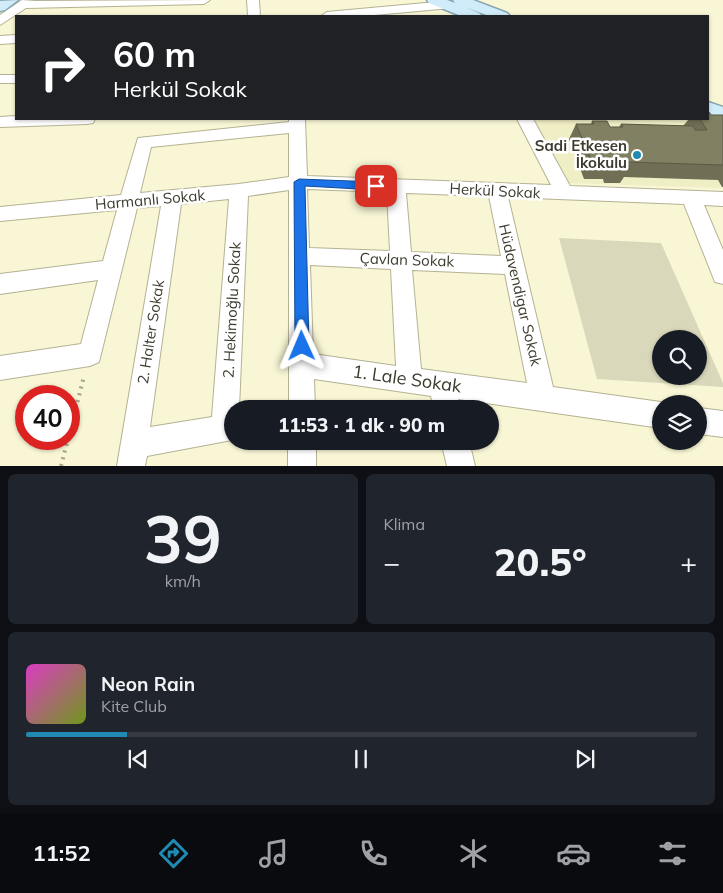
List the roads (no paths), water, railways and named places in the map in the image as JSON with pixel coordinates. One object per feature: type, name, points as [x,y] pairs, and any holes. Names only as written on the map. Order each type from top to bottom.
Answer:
[{"type":"main road","points":[[0,7],[20,2]]},
{"type":"main road","points":[[447,2],[472,15]]},
{"type":"main road","points":[[447,2],[498,15]]},
{"type":"main road","points":[[709,94],[723,100]]},
{"type":"main road","points":[[709,108],[723,114]]},
{"type":"street","points":[[0,20],[20,2],[204,0]]},
{"type":"street","points":[[253,0],[254,15]]},
{"type":"street","points":[[336,15],[447,2]]},
{"type":"street","points":[[0,40],[15,39]]},
{"type":"street","points":[[0,79],[15,79]]},
{"type":"street","points":[[0,122],[58,120]]},
{"type":"street","points":[[526,120],[565,194]]},
{"type":"street","points":[[0,368],[90,354],[144,142],[297,123],[302,400]]},
{"type":"street","name":"Herkül Sokak","points":[[299,182],[723,199]]},
{"type":"street","name":"Harmanlı Sokak","points":[[0,214],[239,191],[299,182]]},
{"type":"street","points":[[396,187],[409,380]]},
{"type":"street","name":"2. Hekimoğlu Sokak","points":[[230,400],[239,191]]},
{"type":"street","name":"Hüdavendigar Sokak","points":[[497,191],[543,399]]},
{"type":"street","name":"2. Halter Sokak","points":[[132,455],[172,198]]},
{"type":"street","points":[[691,198],[723,275]]},
{"type":"street","name":"Çavlan Sokak","points":[[300,256],[514,265]]},
{"type":"street","points":[[0,284],[112,269]]},
{"type":"street","name":"1. Lale Sokak","points":[[302,365],[652,414]]},
{"type":"street","points":[[441,384],[445,400]]},
{"type":"street","name":"2. Hekimoğlu Sokak","points":[[132,455],[224,428]]},
{"type":"street","points":[[302,450],[302,466]]},
{"type":"street","points":[[457,450],[461,466]]},
{"type":"place","name":"Sadi Etkesen İkokulu","points":[[637,155]]}]
